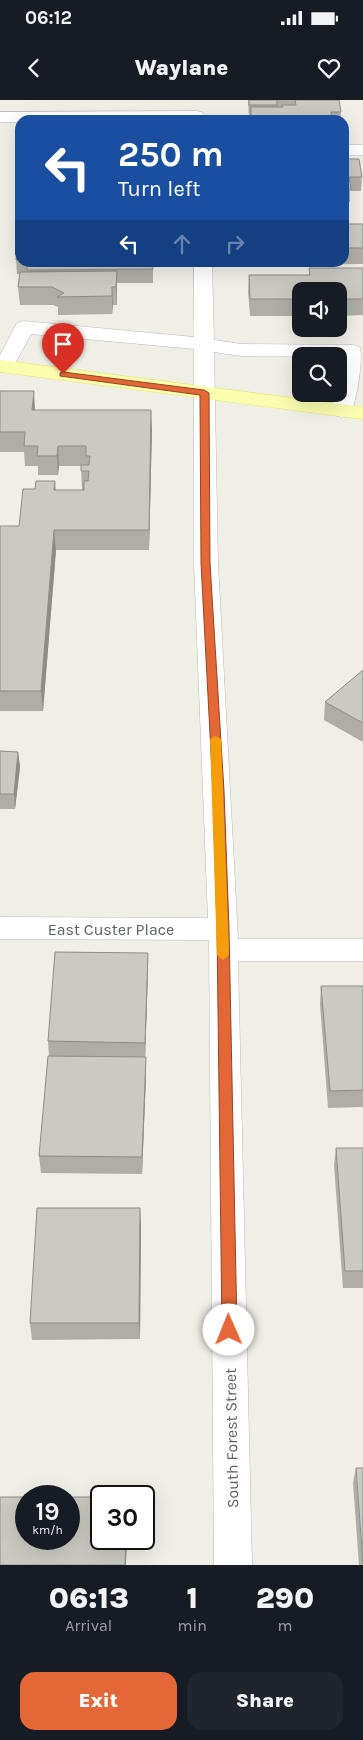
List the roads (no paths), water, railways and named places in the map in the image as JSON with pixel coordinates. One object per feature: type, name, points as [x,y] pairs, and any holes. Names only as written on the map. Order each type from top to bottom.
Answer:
[{"type":"main road","points":[[2,366],[363,414]]},
{"type":"street","points":[[0,117],[33,108],[196,112]]},
{"type":"street","points":[[349,150],[363,150]]},
{"type":"street","name":"South Forest Street","points":[[203,267],[206,563],[218,791],[223,940],[233,1565]]},
{"type":"street","points":[[2,366],[24,327],[241,350],[353,351],[355,370],[341,411]]},
{"type":"street","name":"East Custer Place","points":[[0,928],[223,940],[363,950]]}]
